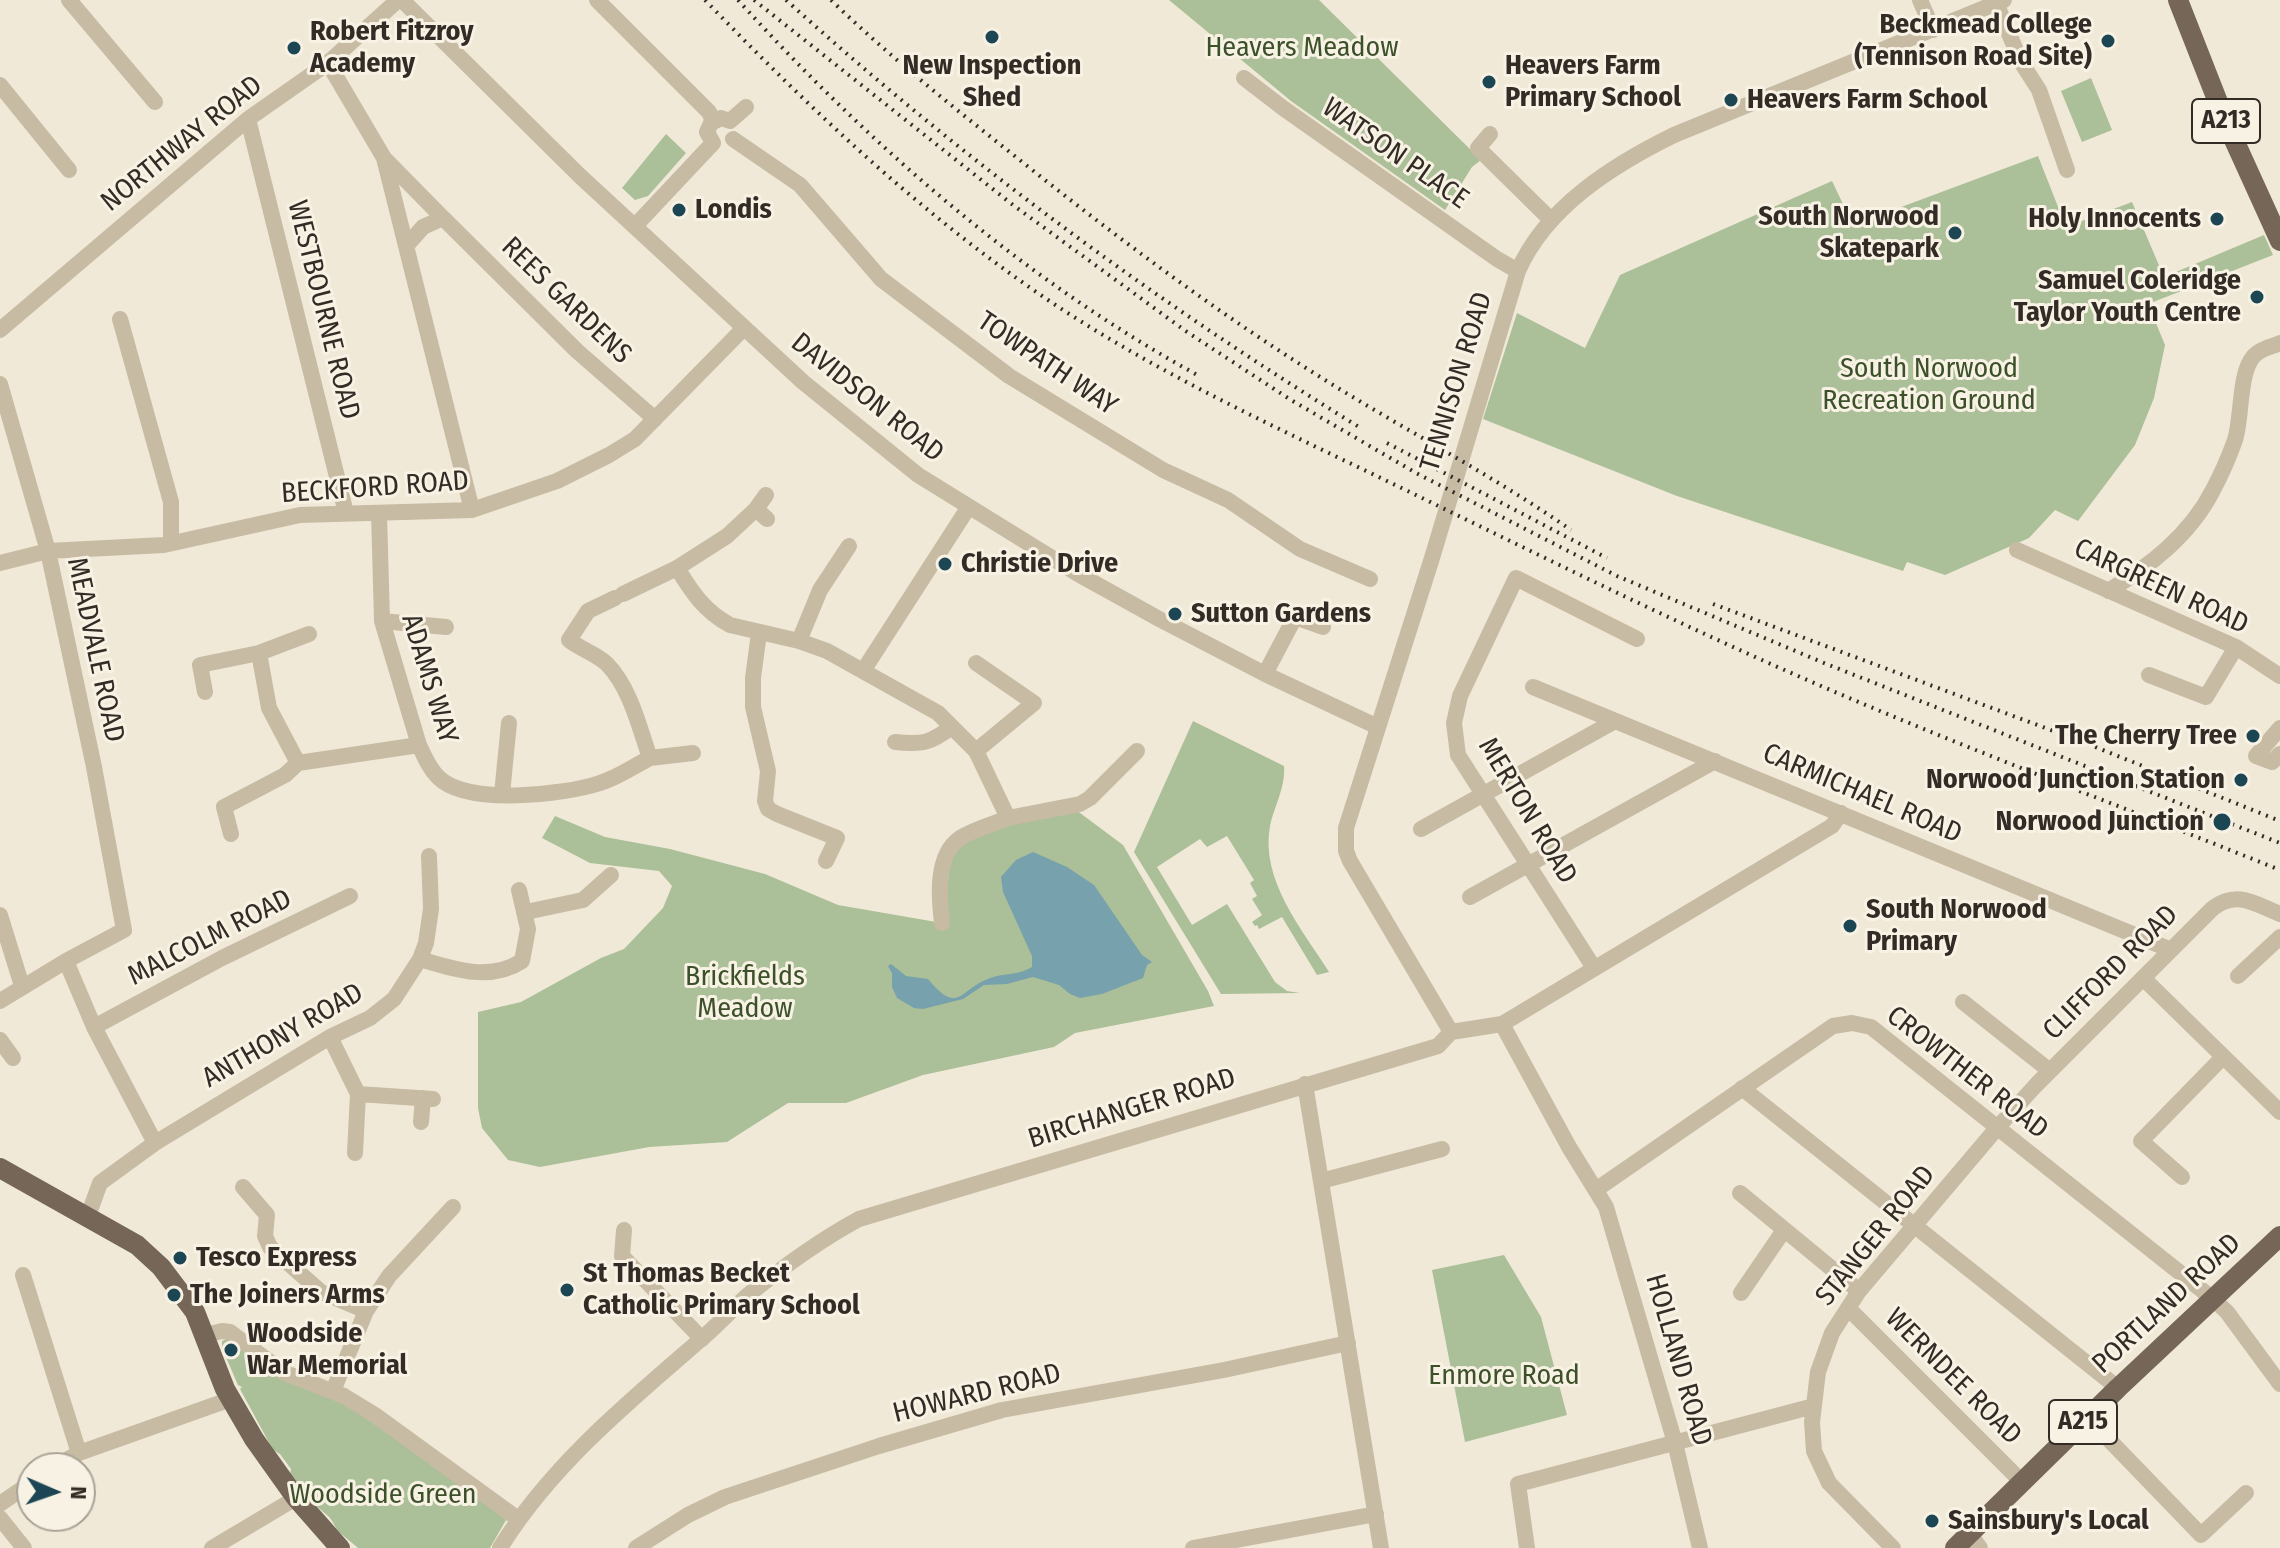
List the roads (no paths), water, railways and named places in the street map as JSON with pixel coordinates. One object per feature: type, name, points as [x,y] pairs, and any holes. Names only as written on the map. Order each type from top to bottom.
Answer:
[{"type":"main road","name":"A213","points":[[2178,0],[2225,120],[2280,241]]},
{"type":"main road","points":[[0,1168],[137,1245],[161,1267],[195,1312],[231,1399],[254,1439],[335,1546]]},
{"type":"main road","name":"PORTLAND ROAD","points":[[1968,1543],[2022,1482],[2280,1236]]},
{"type":"street","points":[[69,0],[155,102]]},
{"type":"street","name":"NORTHWAY ROAD","points":[[0,330],[248,119],[328,63],[400,0]]},
{"type":"street","name":"DAVIDSON ROAD","points":[[400,0],[580,176],[744,328],[850,422],[918,475],[1123,599],[1265,674],[1378,727]]},
{"type":"street","points":[[597,0],[709,112],[734,129],[733,139],[724,145],[713,143]]},
{"type":"street","points":[[1920,0],[1933,30]]},
{"type":"street","points":[[2000,2],[2021,62],[2039,90],[2068,170]]},
{"type":"street","name":"TENNISON ROAD","points":[[1451,1032],[1346,851],[1346,828],[1432,558],[1518,271],[1537,234],[1591,186],[1637,154],[1674,135],[2000,2]]},
{"type":"street","name":"REES GARDENS","points":[[328,63],[384,158],[577,351],[655,419]]},
{"type":"street","name":"WATSON PLACE","points":[[1244,78],[1518,271]]},
{"type":"street","points":[[0,85],[69,170]]},
{"type":"street","points":[[713,143],[707,132],[746,107]]},
{"type":"street","name":"WESTBOURNE ROAD","points":[[248,119],[346,513]]},
{"type":"street","points":[[1490,134],[1478,148],[1551,220]]},
{"type":"street","name":"TOWPATH WAY","points":[[733,139],[800,185],[881,279],[1009,376],[1163,470],[1228,500],[1300,549],[1370,579]]},
{"type":"street","points":[[635,226],[713,143]]},
{"type":"street","name":"REES GARDENS","points":[[384,158],[408,244],[472,510]]},
{"type":"street","points":[[408,244],[423,227],[443,218]]},
{"type":"street","points":[[120,319],[171,502],[171,543]]},
{"type":"street","name":"BECKFORD ROAD","points":[[0,563],[48,551],[171,543],[300,515],[472,510],[557,481],[635,439],[744,328]]},
{"type":"street","points":[[2108,591],[2142,570],[2180,537],[2212,492],[2236,439],[2251,358],[2261,350],[2280,343]]},
{"type":"street","name":"MEADVALE ROAD","points":[[0,384],[48,551],[97,782],[124,930],[66,961]]},
{"type":"street","points":[[650,758],[630,700],[618,680],[606,663],[569,640],[588,611],[677,568],[761,514],[766,495]]},
{"type":"street","points":[[863,671],[968,508]]},
{"type":"street","name":"ADAMS WAY","points":[[379,513],[382,621],[419,745],[438,778],[469,793],[543,792],[602,783],[650,758],[693,753]]},
{"type":"street","points":[[799,641],[812,604],[849,546]]},
{"type":"street","name":"CARGREEN ROAD","points":[[2017,550],[2236,647],[2280,676]]},
{"type":"street","points":[[677,568],[700,604],[730,625],[799,641],[827,651],[938,713],[976,751],[1008,818]]},
{"type":"street","name":"MERTON ROAD","points":[[1594,968],[1458,755],[1454,723],[1460,696],[1516,578],[1637,639]]},
{"type":"street","points":[[1265,674],[1295,617],[1323,627]]},
{"type":"street","points":[[382,621],[446,627]]},
{"type":"street","points":[[759,633],[752,692],[768,771],[765,801],[768,809],[777,814],[837,838],[826,861]]},
{"type":"street","points":[[205,692],[200,665],[259,653],[309,634]]},
{"type":"street","points":[[2149,675],[2206,697],[2236,647]]},
{"type":"street","points":[[259,653],[269,708],[298,763]]},
{"type":"street","points":[[976,663],[1034,703],[976,751]]},
{"type":"street","name":"CARMICHAEL ROAD","points":[[1533,687],[2171,950]]},
{"type":"street","points":[[1421,829],[1615,721]]},
{"type":"street","points":[[502,794],[509,723]]},
{"type":"street","points":[[895,742],[915,745],[928,742],[952,727]]},
{"type":"street","points":[[2280,728],[2256,756],[2272,762],[2280,754]]},
{"type":"street","points":[[231,834],[224,807],[285,775],[298,763],[419,745]]},
{"type":"street","points":[[942,923],[941,870],[958,839],[1008,818],[1080,804],[1090,798],[1137,751]]},
{"type":"street","points":[[1470,897],[1715,761]]},
{"type":"street","name":"BIRCHANGER ROAD","points":[[500,1548],[518,1519],[571,1458],[759,1288],[802,1255],[859,1219],[1438,1046],[1451,1032],[1502,1024],[1832,826],[1841,813]]},
{"type":"street","name":"ANTHONY ROAD","points":[[88,1216],[100,1183],[155,1143],[330,1037],[383,1009],[394,999],[420,959],[430,926],[429,856]]},
{"type":"street","points":[[526,912],[583,900],[611,875]]},
{"type":"street","points":[[420,959],[468,973],[514,967],[522,961],[526,952],[528,929],[519,890]]},
{"type":"street","name":"MALCOLM ROAD","points":[[94,1027],[222,958],[350,896]]},
{"type":"street","name":"CLIFFORD ROAD","points":[[1997,1128],[2213,908],[2228,899],[2246,900],[2280,914]]},
{"type":"street","points":[[0,915],[22,986]]},
{"type":"street","points":[[2243,966],[2280,937]]},
{"type":"street","points":[[0,1001],[66,961],[94,1027],[155,1143]]},
{"type":"street","points":[[2143,978],[2280,1112]]},
{"type":"street","points":[[1963,1002],[2050,1071]]},
{"type":"street","name":"CROWTHER ROAD","points":[[1597,1189],[1833,1026],[1852,1023],[1871,1027],[2213,1299],[2227,1312],[2280,1384]]},
{"type":"street","name":"HOLLAND ROAD","points":[[1502,1024],[1569,1147],[1597,1189],[1615,1235],[1675,1443],[1700,1548]]},
{"type":"street","points":[[330,1037],[358,1094],[355,1153]]},
{"type":"street","points":[[0,1040],[13,1058]]},
{"type":"street","points":[[2182,1177],[2141,1141],[2223,1057]]},
{"type":"street","points":[[1305,1084],[1381,1548]]},
{"type":"street","points":[[1742,1088],[2118,1388]]},
{"type":"street","points":[[358,1094],[428,1098],[421,1122]]},
{"type":"street","name":"STANGER ROAD","points":[[1893,1548],[1824,1476],[1816,1460],[1812,1440],[1822,1357],[1832,1333],[1859,1291],[1997,1128]]},
{"type":"street","points":[[1321,1181],[1442,1149]]},
{"type":"street","points":[[243,1187],[267,1215],[265,1236],[270,1247],[321,1292],[366,1311]]},
{"type":"street","points":[[1740,1193],[1859,1291]]},
{"type":"street","points":[[333,1391],[366,1311],[389,1276],[453,1207]]},
{"type":"street","points":[[624,1230],[622,1256],[702,1339]]},
{"type":"street","points":[[1741,1293],[1784,1230]]},
{"type":"street","points":[[23,1275],[79,1452]]},
{"type":"street","name":"WERNDEE ROAD","points":[[1848,1308],[2022,1482]]},
{"type":"street","points":[[205,1335],[230,1332],[283,1372],[333,1391],[375,1415],[518,1519]]},
{"type":"street","name":"HOWARD ROAD","points":[[636,1548],[658,1532],[725,1497],[984,1415],[1061,1398],[1224,1370],[1348,1343]]},
{"type":"street","points":[[82,1452],[231,1399]]},
{"type":"street","points":[[1527,1548],[1518,1484],[1814,1406]]},
{"type":"street","points":[[2088,1418],[2201,1535],[2246,1493]]},
{"type":"street","points":[[212,1548],[296,1498]]},
{"type":"street","points":[[1193,1548],[1376,1514]]},
{"type":"street","points":[[0,1518],[24,1548]]},
{"type":"water","points":[[1033,852],[1067,867],[1094,885],[1142,955],[1152,962],[1147,965],[1143,978],[1102,994],[1080,998],[1059,985],[1033,977],[1007,984],[984,985],[963,999],[923,1009],[914,1008],[897,998],[888,966],[891,964],[906,976],[928,979],[938,990],[953,998],[990,978],[1032,967],[1032,956],[1003,892],[1001,877],[1016,860]]},
{"type":"railway","points":[[705,0],[827,121],[912,196],[1001,267],[1137,355],[1277,428],[1742,651],[1911,724],[2280,870]]},
{"type":"railway","points":[[738,0],[842,108],[954,208],[1074,299],[1201,377]]},
{"type":"railway","points":[[754,0],[1013,205],[1187,332],[1291,400],[1416,473],[1617,576],[1824,663],[2280,843]]},
{"type":"railway","points":[[786,0],[922,117],[1063,227],[1209,330],[1359,427]]},
{"type":"railway","points":[[831,0],[954,107],[1171,276],[1317,375],[1509,489],[1571,530]]},
{"type":"railway","points":[[1387,443],[1607,558]]},
{"type":"railway","points":[[1713,604],[2083,742],[2280,821]]},
{"type":"place","name":"New Inspection Shed","points":[[992,37]]},
{"type":"place","name":"Beckmead College (Tennison Road Site)","points":[[2108,41]]},
{"type":"place","name":"Robert Fitzroy Academy","points":[[294,48]]},
{"type":"place","name":"Heavers Farm Primary School","points":[[1489,82]]},
{"type":"place","name":"Heavers Farm School","points":[[1731,100]]},
{"type":"place","name":"Londis","points":[[679,210]]},
{"type":"place","name":"Holy Innocents","points":[[2217,219]]},
{"type":"place","name":"South Norwood Skatepark","points":[[1955,233]]},
{"type":"place","name":"Samuel Coleridge Taylor Youth Centre","points":[[2257,297]]},
{"type":"place","name":"Christie Drive","points":[[945,564]]},
{"type":"place","name":"Sutton Gardens","points":[[1175,614]]},
{"type":"place","name":"The Cherry Tree","points":[[2253,736]]},
{"type":"place","name":"Norwood Junction Station","points":[[2241,780]]},
{"type":"place","name":"Norwood Junction","points":[[2222,822]]},
{"type":"place","name":"South Norwood Primary","points":[[1850,926]]},
{"type":"place","name":"Tesco Express","points":[[180,1258]]},
{"type":"place","name":"St Thomas Becket Catholic Primary School","points":[[567,1290]]},
{"type":"place","name":"The Joiners Arms","points":[[174,1295]]},
{"type":"place","name":"Woodside War Memorial","points":[[231,1350]]},
{"type":"place","name":"Sainsbury's Local","points":[[1932,1521]]},
{"type":"park label","name":"Heavers Meadow","points":[[1302,48]]},
{"type":"park label","name":"South Norwood Recreation Ground","points":[[1929,385]]},
{"type":"park label","name":"Brickfields Meadow","points":[[745,993]]},
{"type":"park label","name":"Enmore Road","points":[[1504,1376]]},
{"type":"park label","name":"Woodside Green","points":[[383,1495]]}]
